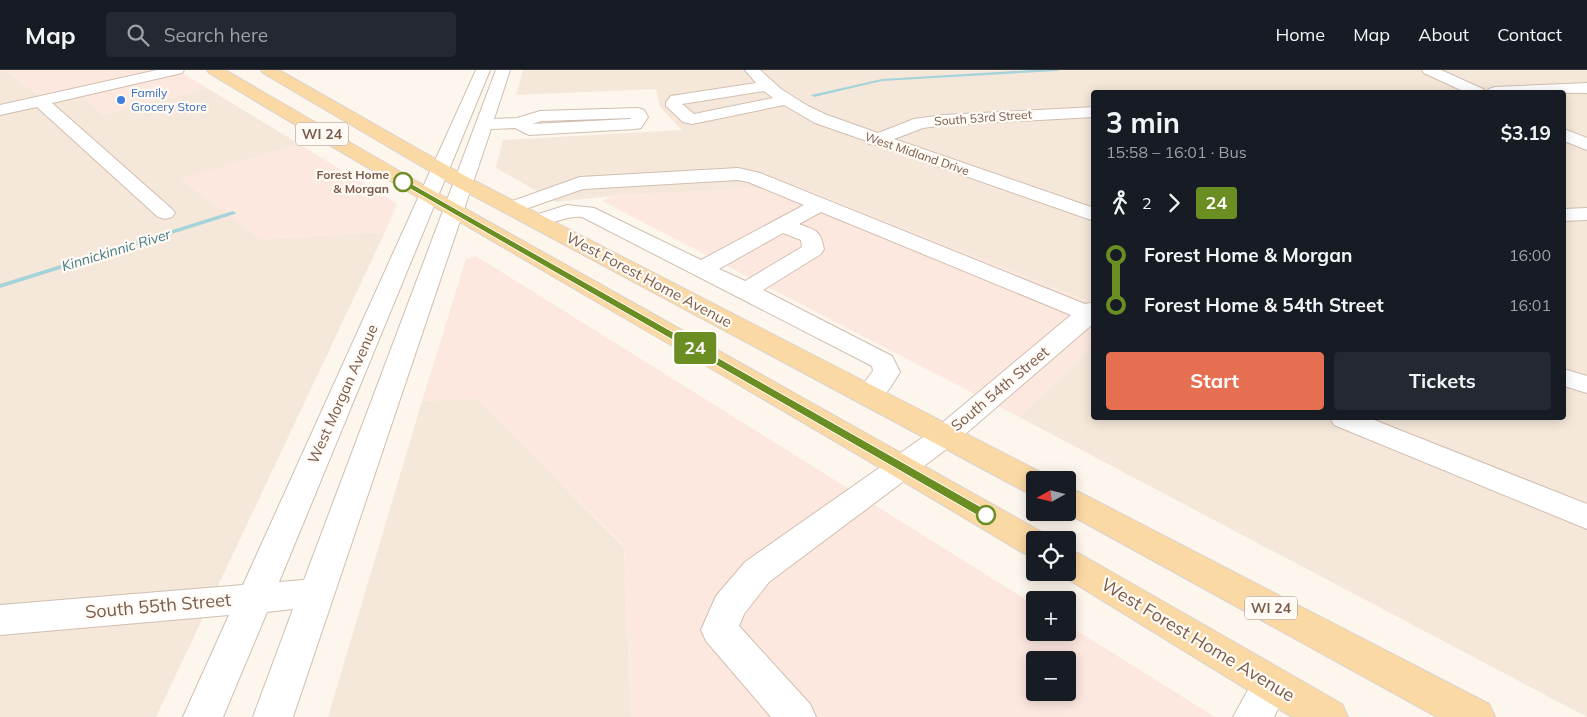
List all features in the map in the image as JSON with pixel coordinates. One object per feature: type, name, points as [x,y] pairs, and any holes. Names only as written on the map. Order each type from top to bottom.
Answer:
[{"type":"main road","name":"WI 24","points":[[214,70],[441,204],[902,466],[1026,539]]},
{"type":"main road","name":"West Forest Home Avenue","points":[[268,70],[462,182],[1026,478]]},
{"type":"main road","name":"WI 24","points":[[1076,504],[1476,717]]},
{"type":"main road","name":"West Forest Home Avenue","points":[[1076,568],[1328,717]]},
{"type":"street","points":[[93,76],[121,70]]},
{"type":"street","points":[[0,110],[178,70]]},
{"type":"street","name":"West Morgan Avenue","points":[[273,717],[317,593],[441,204],[440,170],[482,70]]},
{"type":"street","name":"West Morgan Avenue","points":[[203,717],[254,598],[441,204],[462,182],[503,70]]},
{"type":"street","name":"West Midland Drive","points":[[752,70],[786,100],[821,119],[875,140],[1091,214]]},
{"type":"street","points":[[1429,70],[1473,90]]},
{"type":"street","points":[[768,86],[677,99],[674,102],[674,106],[692,119],[786,100]]},
{"type":"street","points":[[1541,90],[1587,88]]},
{"type":"street","points":[[40,101],[165,213]]},
{"type":"street","points":[[483,124],[519,123],[540,116],[582,114],[638,112],[640,117],[635,124],[612,126],[529,130],[519,123]]},
{"type":"street","name":"South 53rd Street","points":[[875,140],[920,123],[1091,112]]},
{"type":"street","points":[[1566,135],[1587,145]]},
{"type":"street","points":[[511,208],[580,183],[722,174],[753,177],[1091,313]]},
{"type":"street","points":[[702,269],[820,204]]},
{"type":"street","points":[[536,221],[572,209],[587,212],[746,291],[882,362],[887,372],[869,395]]},
{"type":"street","points":[[1566,215],[1587,214]]},
{"type":"street","points":[[746,291],[813,248],[811,236],[782,225]]},
{"type":"street","name":"South 54th Street","points":[[796,717],[719,630],[729,606],[757,572],[946,435],[1091,314]]},
{"type":"street","points":[[1566,378],[1587,385]]},
{"type":"street","points":[[1349,420],[1587,516]]},
{"type":"street","name":"South 55th Street","points":[[0,620],[317,593]]},
{"type":"street","points":[[1253,717],[1272,684]]},
{"type":"shaded area","points":[[0,70],[5,70],[50,104],[84,96],[102,115],[207,88],[299,144],[182,180],[261,239],[385,232],[156,717],[0,717]]},
{"type":"shaded area","points":[[5,70],[177,70],[207,88],[102,115],[84,96],[50,104]]},
{"type":"shaded area","points":[[523,70],[1587,70],[1587,717],[1019,417],[1091,348],[1091,420],[1566,420],[1566,90],[1091,90],[1091,303],[797,186],[612,196],[556,202],[496,168],[503,140],[682,130],[660,107],[656,89],[516,95]]},
{"type":"shaded area","points":[[299,144],[397,204],[385,232],[260,239],[181,179]]},
{"type":"shaded area","points":[[797,186],[1091,302],[1091,348],[1019,417],[602,201],[612,196]]},
{"type":"shaded area","points":[[476,256],[1026,599],[1026,641],[1076,641],[1076,630],[1215,717],[631,717],[624,546],[477,398],[422,401],[466,259]]},
{"type":"shaded area","points":[[477,398],[624,547],[631,717],[328,717],[422,401]]},
{"type":"waterway","name":"Kinnickinnic River","points":[[814,95],[882,80],[1057,70]]},
{"type":"waterway","name":"Kinnickinnic River","points":[[0,286],[233,213]]},
{"type":"bus line","name":"24","points":[[403,182],[986,515]]},
{"type":"place","name":"Family Grocery Store","points":[[121,100]]},
{"type":"place","name":"Forest Home & Morgan","points":[[403,182]]}]
